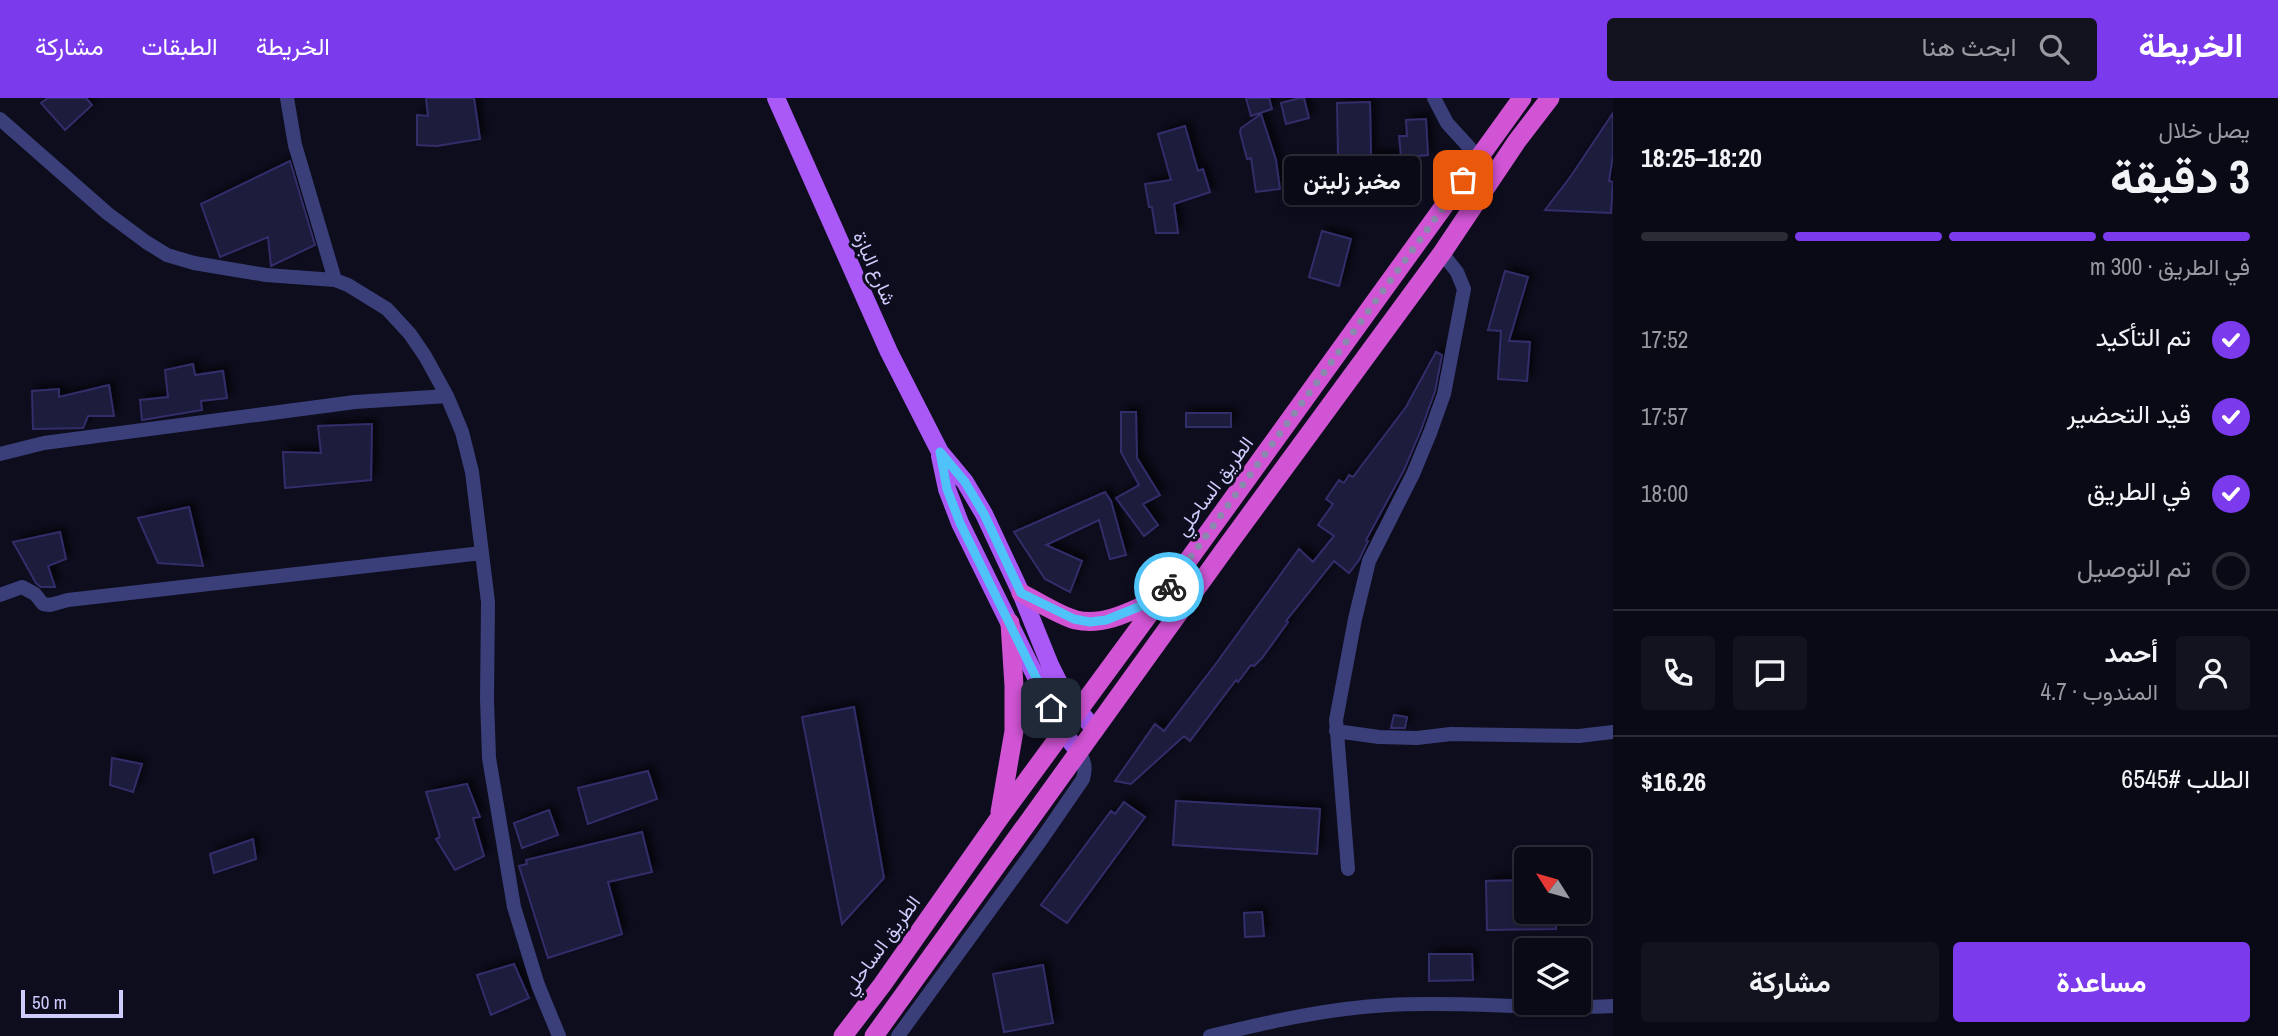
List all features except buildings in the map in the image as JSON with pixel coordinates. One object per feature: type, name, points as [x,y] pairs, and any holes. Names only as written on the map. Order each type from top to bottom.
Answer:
[{"type":"highway","name":"الطريق الساحلي","points":[[843,1036],[1522,98]]},
{"type":"highway","points":[[874,1036],[1442,253],[1517,141],[1550,98]]},
{"type":"highway","points":[[1021,593],[1074,619],[1090,622],[1106,620],[1161,598]]},
{"type":"highway","points":[[998,820],[1014,731],[1010,622]]},
{"type":"main road","name":"شارع البازة","points":[[776,98],[889,352],[940,452],[965,482],[984,514],[1064,693],[1095,730]]},
{"type":"main road","name":"شارع البازة","points":[[940,452],[947,489],[960,523],[1063,732],[1079,752]]},
{"type":"street","points":[[287,98],[295,145],[335,280]]},
{"type":"street","points":[[1434,98],[1447,123],[1479,158]]},
{"type":"street","points":[[0,119],[107,213],[167,255],[194,263],[266,275],[335,280],[367,295],[387,309],[410,334],[425,356],[447,396],[472,472],[488,602],[486,699],[489,758],[514,907],[538,985],[559,1036]]},
{"type":"street","points":[[1348,869],[1336,720],[1369,561],[1413,474],[1444,394],[1464,289],[1457,272],[1442,253]]},
{"type":"street","points":[[0,454],[44,443],[247,416],[355,402],[447,396]]},
{"type":"street","points":[[0,595],[22,587],[35,594],[43,604],[50,605],[68,600],[482,553]]},
{"type":"street","points":[[1336,731],[1379,737],[1418,738],[1451,734],[1579,736],[1613,732]]},
{"type":"street","points":[[898,1036],[1034,851],[1083,779],[1086,770],[1079,752]]},
{"type":"street","points":[[1210,1036],[1351,1007],[1391,1004],[1572,1008],[1613,1006]]},
{"type":"way so far","points":[[1169,587],[1463,180]]},
{"type":"place","name":"مخبز زليتن","points":[[1463,180]]},
{"type":"route","points":[[1051,708],[960,523],[947,489],[940,452],[965,482],[984,514],[1021,593],[1074,619],[1090,622],[1106,620],[1161,598],[1169,587]]}]
